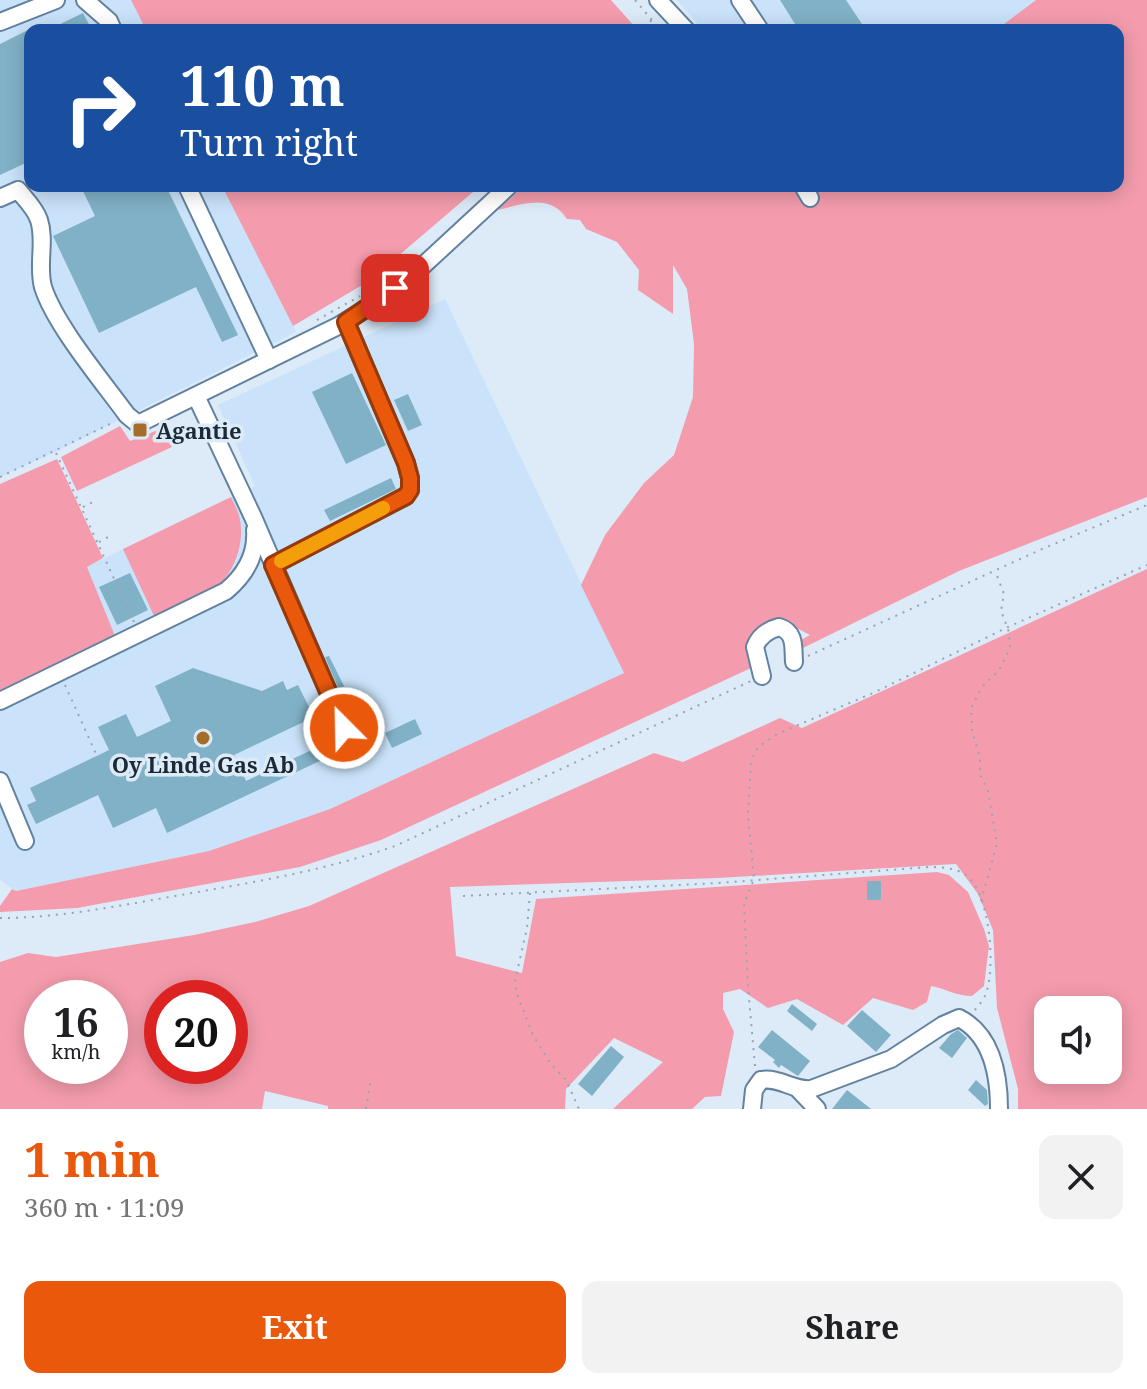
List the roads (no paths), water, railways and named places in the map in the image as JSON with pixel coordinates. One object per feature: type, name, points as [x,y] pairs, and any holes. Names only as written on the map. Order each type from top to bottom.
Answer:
[{"type":"street","points":[[0,22],[56,0]]},
{"type":"street","points":[[85,0],[110,24]]},
{"type":"street","points":[[658,0],[677,24]]},
{"type":"street","points":[[740,0],[756,24]]},
{"type":"street","points":[[0,198],[18,190],[33,208],[41,232],[41,272],[47,297],[69,334],[127,415],[138,424],[346,322],[414,274],[503,192]]},
{"type":"street","points":[[190,192],[269,360]]},
{"type":"street","points":[[273,565],[406,496],[410,490],[406,463],[346,322]]},
{"type":"street","points":[[196,396],[253,517],[344,728]]},
{"type":"street","points":[[0,701],[226,591],[245,572],[254,551],[253,517]]},
{"type":"street","points":[[762,676],[755,647],[760,637],[770,630],[783,628],[789,633],[793,641],[794,662]]},
{"type":"street","points":[[0,781],[25,841]]},
{"type":"street","points":[[799,1090],[811,1089],[881,1064],[951,1021],[964,1020],[993,1059],[999,1109]]},
{"type":"street","points":[[752,1109],[752,1096],[757,1084],[765,1079],[775,1079],[799,1090],[817,1109]]},
{"type":"place","name":"Agantie","points":[[140,430]]},
{"type":"place","name":"Oy Linde Gas Ab","points":[[203,738]]}]
